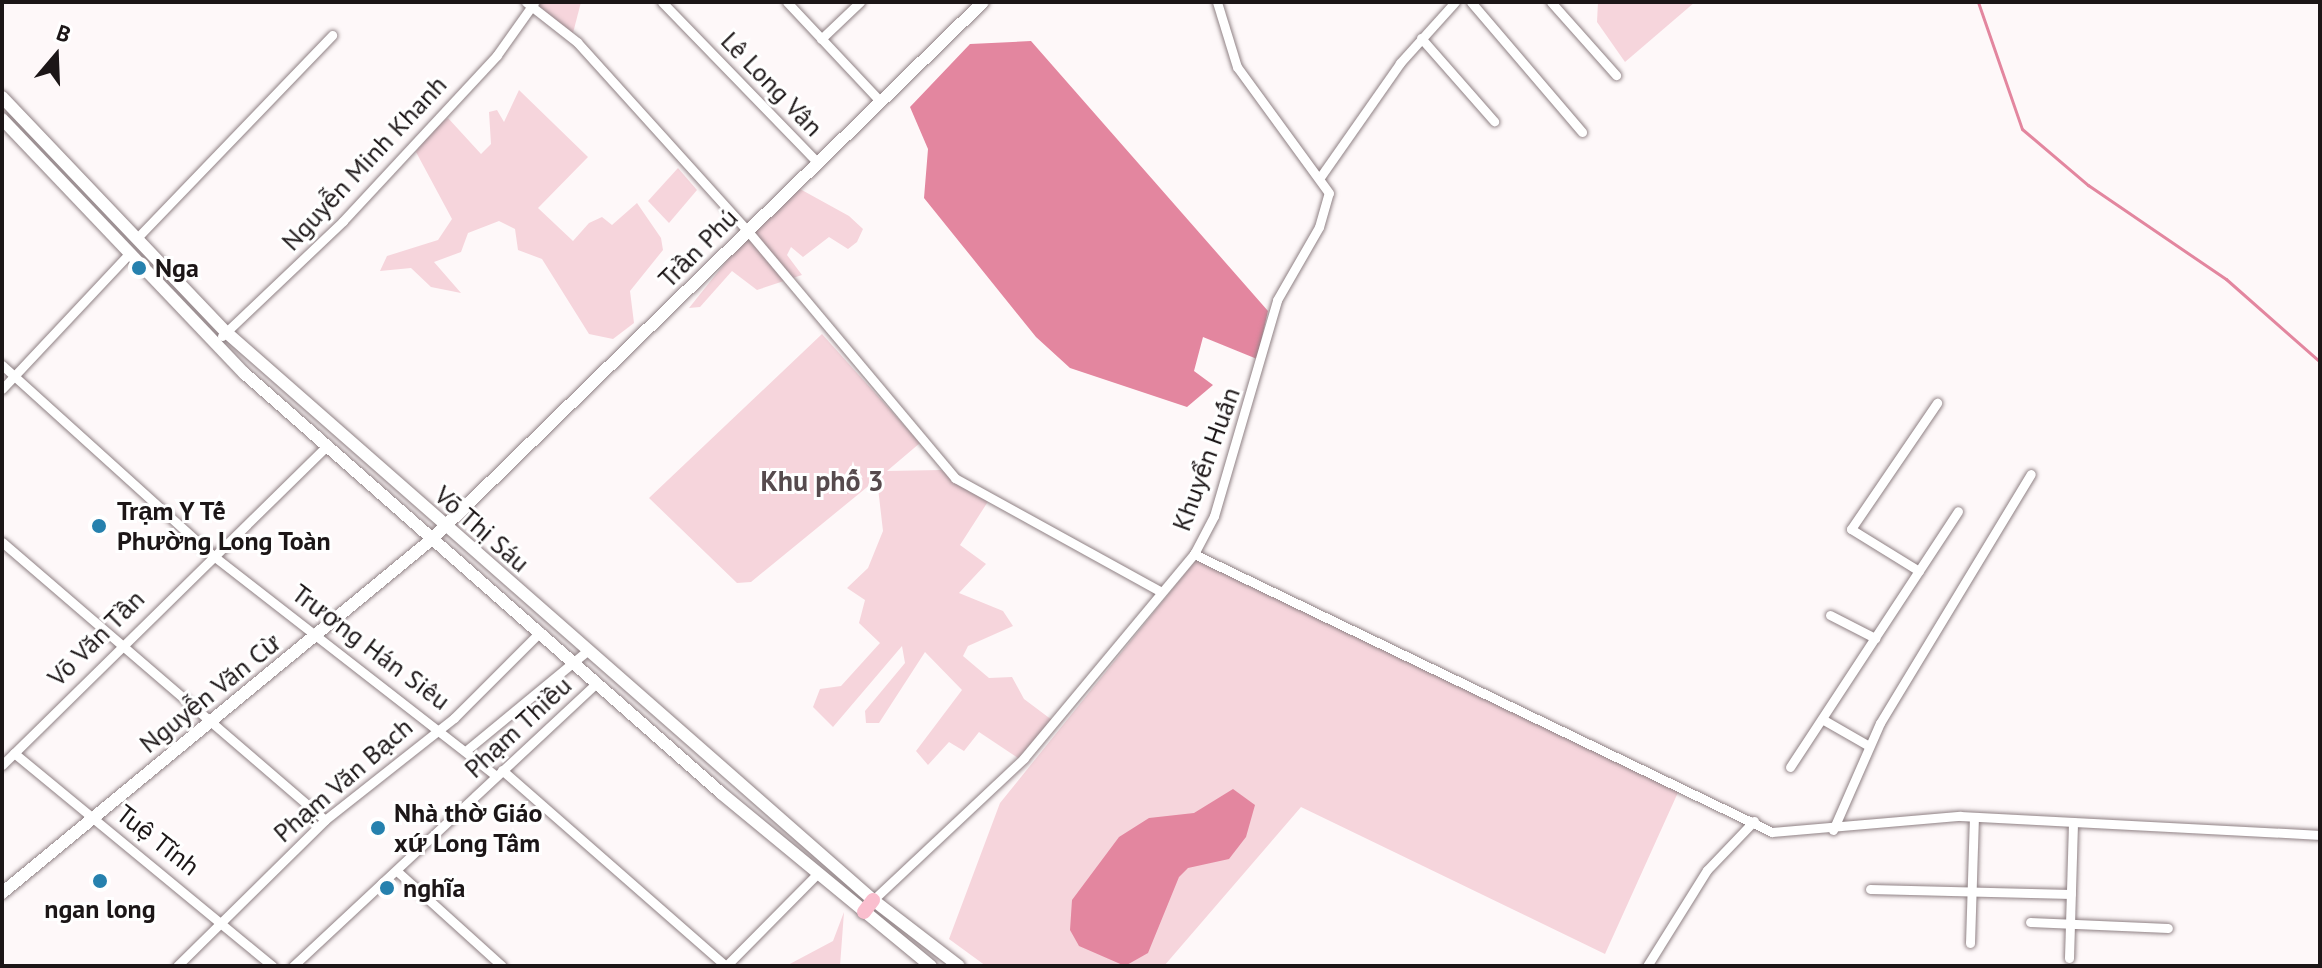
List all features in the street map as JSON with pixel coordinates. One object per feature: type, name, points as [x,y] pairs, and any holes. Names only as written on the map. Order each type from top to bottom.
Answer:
[{"type":"main road","name":"Trần Phú","points":[[443,525],[983,2]]},
{"type":"main road","name":"Võ Thị Sáu","points":[[2,97],[226,332],[588,650],[931,966]]},
{"type":"main road","name":"Võ Thị Sáu","points":[[2,119],[214,344],[432,539],[818,873],[959,966]]},
{"type":"main road","name":"Nguyễn Văn Cừ","points":[[2,893],[432,539],[443,525]]},
{"type":"street","points":[[787,2],[880,101]]},
{"type":"street","points":[[821,39],[860,2]]},
{"type":"street","points":[[1217,2],[1237,67],[1321,176],[1421,38],[1455,2]]},
{"type":"street","points":[[1471,2],[1582,132]]},
{"type":"street","points":[[1551,2],[1616,75]]},
{"type":"street","points":[[531,3],[577,42],[747,230],[955,478],[1160,591]]},
{"type":"street","name":"Nguyễn Minh Khanh","points":[[214,344],[343,221],[497,55],[531,3]]},
{"type":"street","name":"Lê Long Vân","points":[[665,3],[816,161]]},
{"type":"street","points":[[136,239],[332,35]]},
{"type":"street","points":[[1421,38],[1494,121]]},
{"type":"street","name":"Khuyển Huấn","points":[[868,906],[1024,758],[1160,591],[1194,554],[1223,489],[1277,300],[1324,216],[1329,193],[1321,176]]},
{"type":"street","points":[[2,389],[128,255]]},
{"type":"street","name":"Trương Hán Siêu","points":[[2,365],[211,554],[439,724],[726,966]]},
{"type":"street","points":[[1919,571],[1851,529],[1937,403]]},
{"type":"street","name":"Võ Văn Tần","points":[[7,757],[211,554],[328,445]]},
{"type":"street","points":[[1833,830],[1869,746],[2031,474]]},
{"type":"street","points":[[1790,767],[1958,511]]},
{"type":"street","points":[[2,542],[118,647],[325,820]]},
{"type":"street","points":[[1194,554],[1776,833],[1833,830],[1871,821],[1974,817],[2320,835]]},
{"type":"street","points":[[1830,615],[1875,638]]},
{"type":"street","name":"Phạm Văn Bạch","points":[[177,966],[325,820],[439,724],[454,718],[540,632]]},
{"type":"street","points":[[468,749],[588,650]]},
{"type":"street","name":"Phạm Thiều","points":[[293,966],[398,872],[597,683]]},
{"type":"street","points":[[1822,719],[1869,746]]},
{"type":"street","name":"Tuệ Tĩnh","points":[[7,757],[92,816],[224,921],[272,966]]},
{"type":"street","points":[[1970,943],[1974,817]]},
{"type":"street","points":[[1647,966],[1707,870],[1754,821]]},
{"type":"street","points":[[2069,958],[2073,822]]},
{"type":"street","points":[[398,872],[502,966]]},
{"type":"street","points":[[726,966],[818,873]]},
{"type":"street","points":[[1870,889],[2071,894]]},
{"type":"street","points":[[2030,922],[2168,928]]},
{"type":"shaded area","points":[[521,2],[581,2],[573,33],[571,33]]},
{"type":"shaded area","points":[[1598,2],[1695,2],[1625,62],[1597,22]]},
{"type":"shaded area","points":[[1031,41],[1268,311],[1257,359],[1203,337],[1194,371],[1213,385],[1187,407],[1070,368],[1036,337],[924,198],[928,149],[910,107],[970,44]]},
{"type":"shaded area","points":[[519,90],[588,157],[538,208],[573,241],[589,223],[602,217],[612,225],[637,203],[661,238],[663,250],[630,291],[634,323],[613,339],[589,334],[542,259],[518,250],[515,229],[499,221],[468,233],[461,252],[434,262],[461,293],[431,287],[411,268],[380,271],[387,256],[438,240],[452,219],[416,152],[433,128],[448,118],[481,154],[491,144],[489,112],[497,110],[504,122]]},
{"type":"shaded area","points":[[678,168],[697,190],[669,223],[648,201]]},
{"type":"shaded area","points":[[800,189],[849,216],[863,229],[857,242],[848,249],[829,237],[803,257],[791,247],[787,255],[802,275],[757,290],[732,271],[700,307],[689,308],[737,248]]},
{"type":"shaded area","points":[[822,334],[920,443],[887,471],[941,470],[989,500],[960,545],[986,564],[959,593],[1003,611],[1013,626],[968,646],[963,656],[989,678],[1012,677],[1024,699],[1052,720],[1018,758],[979,732],[964,751],[949,742],[928,765],[916,751],[962,690],[925,652],[879,723],[866,723],[865,711],[905,663],[902,646],[833,727],[813,707],[820,689],[841,686],[880,643],[859,623],[865,600],[847,588],[868,568],[883,531],[877,479],[751,582],[737,583],[649,498]]},
{"type":"shaded area","points":[[1200,555],[1680,788],[1605,954],[1301,807],[1164,966],[986,966],[949,939],[1000,803]]},
{"type":"shaded area","points":[[1233,789],[1255,805],[1246,837],[1229,859],[1188,868],[1179,877],[1148,953],[1125,966],[1079,946],[1070,930],[1072,900],[1119,837],[1149,818],[1194,813]]},
{"type":"shaded area","points":[[844,912],[840,966],[786,966],[833,941]]},
{"type":"waterway","points":[[1978,2],[2022,129],[2088,185],[2226,279],[2320,362]]},
{"type":"place","name":"Nga","points":[[139,268]]},
{"type":"place","name":"Trạm Y Tế Phường Long Toàn","points":[[99,526]]},
{"type":"place","name":"Nhà thờ Giáo xứ Long Tâm","points":[[378,828]]},
{"type":"place","name":"ngan long","points":[[100,881]]},
{"type":"place","name":"nghĩa","points":[[387,888]]},
{"type":"district","name":"Khu phố 3","points":[[822,481]]}]
